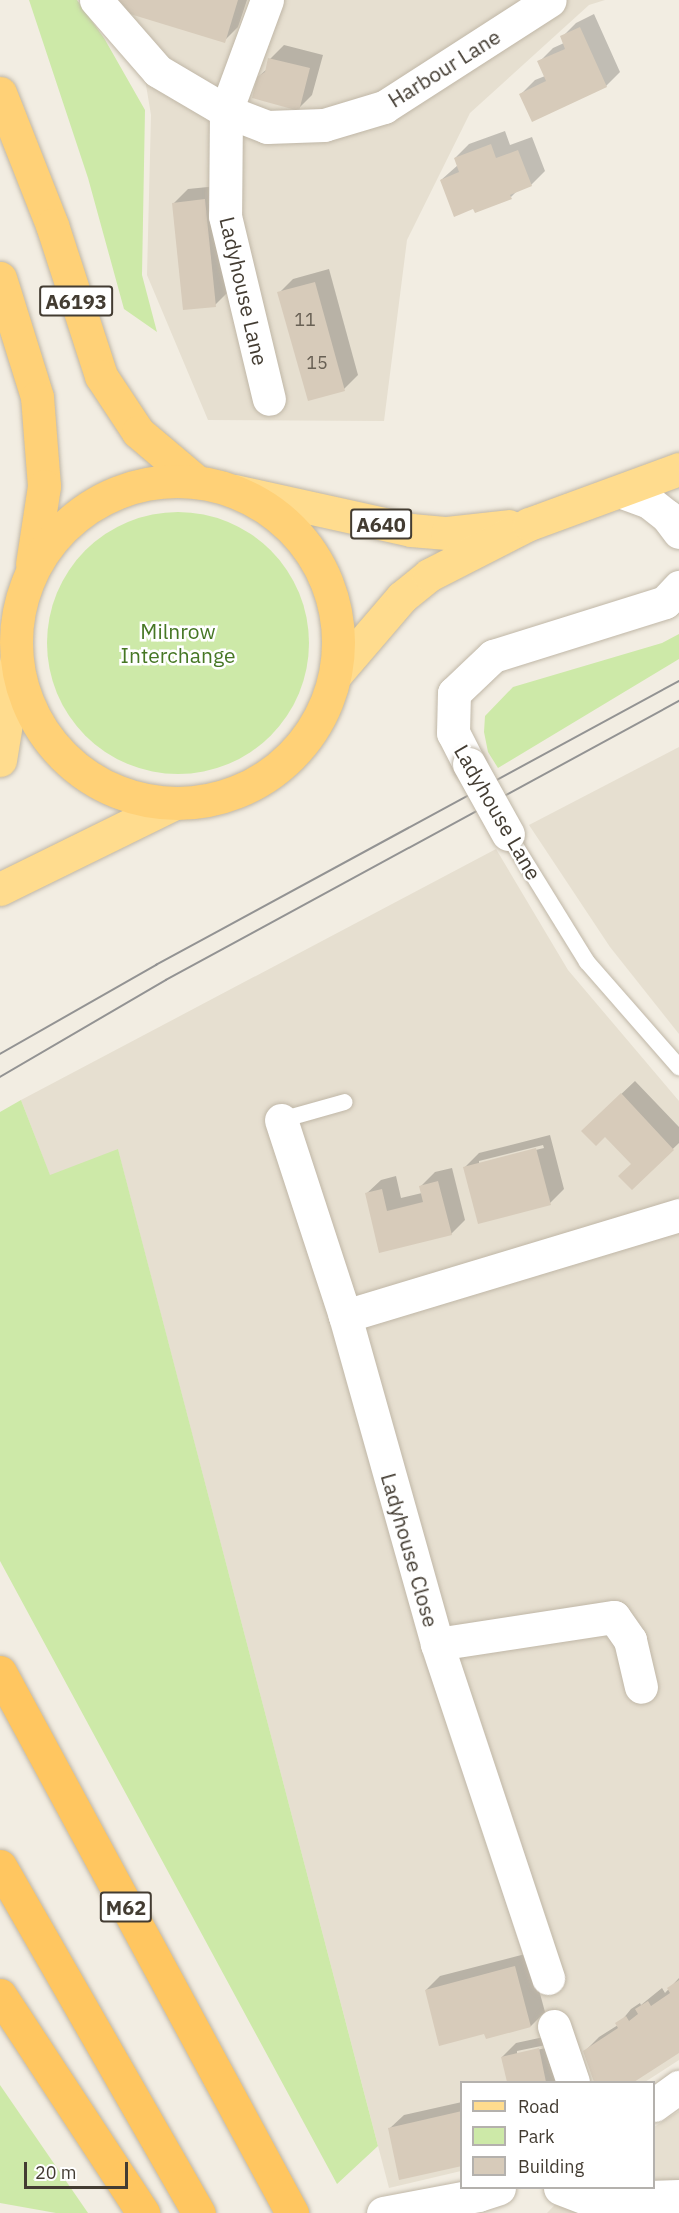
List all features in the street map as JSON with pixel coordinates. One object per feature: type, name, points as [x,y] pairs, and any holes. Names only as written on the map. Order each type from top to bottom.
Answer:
[{"type":"highway","name":"A6193","points":[[0,93],[52,225],[101,376],[138,432],[196,481]]},
{"type":"highway","name":"A6193","points":[[0,278],[37,397],[44,486],[30,575]]},
{"type":"highway","name":"A640","points":[[196,481],[235,491],[275,513],[306,545],[328,584],[338,628],[336,674],[321,717],[294,754],[259,783],[216,800],[171,805],[126,797],[85,776],[52,745],[28,706],[16,662],[17,618],[30,575],[51,540],[81,512],[110,495],[155,482],[196,481]]},
{"type":"highway","name":"M62","points":[[0,1672],[251,2142],[292,2213]]},
{"type":"highway","points":[[0,1866],[199,2213]]},
{"type":"highway","points":[[0,1995],[143,2213]]},
{"type":"main road","name":"A640","points":[[336,674],[402,597],[429,575],[529,524],[679,470]]},
{"type":"main road","name":"A640","points":[[235,491],[411,530],[447,533],[529,524]]},
{"type":"main road","name":"A640","points":[[0,759],[16,662]]},
{"type":"main road","name":"A640","points":[[0,889],[171,805]]},
{"type":"street","name":"Harbour Lane","points":[[96,0],[158,71],[226,111],[267,127],[324,125],[384,107],[550,0]]},
{"type":"street","name":"Ladyhouse Lane","points":[[267,0],[226,111],[225,216],[269,399]]},
{"type":"street","points":[[622,492],[649,502],[667,516],[679,532]]},
{"type":"street","name":"Ladyhouse Lane","points":[[508,834],[453,733],[454,693],[493,656],[665,602],[679,587]]},
{"type":"street","name":"Ladyhouse Close","points":[[281,1119],[345,1316],[436,1644],[548,1978]]},
{"type":"street","points":[[345,1316],[679,1215]]},
{"type":"street","points":[[436,1644],[614,1617],[630,1641],[641,1687]]},
{"type":"street","points":[[554,2026],[573,2081]]},
{"type":"street","points":[[655,2104],[679,2088]]},
{"type":"street","points":[[565,2189],[588,2199],[679,2196]]},
{"type":"street","points":[[383,2213],[487,2198]]},
{"type":"lane","name":"Ladyhouse Lane","points":[[508,834],[587,962],[679,1067]]},
{"type":"lane","points":[[281,1119],[345,1102]]},
{"type":"shaded area","points":[[102,0],[605,0],[589,5],[470,113],[407,240],[384,421],[208,420],[147,275],[151,115],[138,37]]},
{"type":"shaded area","points":[[679,747],[679,1034],[610,947],[529,825]]},
{"type":"shaded area","points":[[496,849],[568,970],[679,1101],[679,2060],[647,2081],[460,2081],[460,2171],[389,2188],[118,1150],[50,1176],[21,1100]]},
{"type":"shaded area","points":[[679,2111],[679,2213],[547,2213],[570,2189],[655,2189],[655,2126]]},
{"type":"green space","points":[[29,0],[77,0],[104,38],[145,110],[142,275],[157,332],[124,309],[88,178]]},
{"type":"green space","name":"Milnrow Interchange","points":[[165,512],[191,512],[216,517],[240,527],[271,550],[294,581],[304,605],[309,643],[304,681],[294,705],[271,736],[240,759],[216,769],[191,774],[165,774],[140,769],[116,759],[95,745],[76,726],[62,705],[52,681],[47,656],[47,630],[52,605],[62,581],[76,560],[95,541],[116,527],[140,517]]},
{"type":"green space","points":[[679,634],[679,659],[498,768],[488,752],[484,732],[485,716],[513,687],[662,643]]},
{"type":"green space","points":[[21,1100],[50,1175],[118,1149],[378,2146],[337,2184],[0,1561],[0,1112]]},
{"type":"green space","points":[[0,2085],[88,2213],[56,2213],[0,2203]]},
{"type":"building","points":[[110,0],[238,0],[225,43],[117,10]]},
{"type":"building","points":[[580,27],[607,87],[532,122],[519,94],[546,81],[537,61],[565,49],[560,36]]},
{"type":"building","points":[[268,58],[310,68],[299,111],[252,98],[257,77],[265,72]]},
{"type":"building","points":[[491,144],[496,158],[518,150],[532,186],[510,195],[512,199],[475,213],[473,209],[454,217],[440,180],[459,172],[454,158]]},
{"type":"building","points":[[205,199],[216,307],[183,310],[172,203]]},
{"type":"building","points":[[315,282],[345,391],[308,401],[277,292]]},
{"type":"building","points":[[621,1093],[674,1150],[632,1190],[618,1176],[631,1164],[605,1137],[596,1146],[581,1131]]},
{"type":"building","points":[[536,1148],[551,1205],[478,1224],[463,1167]]},
{"type":"building","points":[[438,1181],[452,1235],[379,1253],[365,1193],[382,1189],[387,1211],[423,1202],[419,1186]]},
{"type":"building","points":[[515,1966],[531,2027],[486,2039],[484,2034],[439,2046],[425,1990]]},
{"type":"building","points":[[679,1980],[679,2053],[636,2081],[594,2081],[583,2051],[618,2028],[615,2023],[626,2016],[629,2021],[638,2014],[635,2009],[648,2001],[651,2006],[670,1993],[667,1988]]},
{"type":"building","points":[[539,2048],[546,2081],[507,2081],[501,2057]]},
{"type":"building","points":[[460,2111],[460,2166],[399,2180],[388,2128]]},
{"type":"tram line","points":[[0,1054],[156,965],[679,681]]},
{"type":"tram line","points":[[0,1077],[166,980],[679,701]]}]
